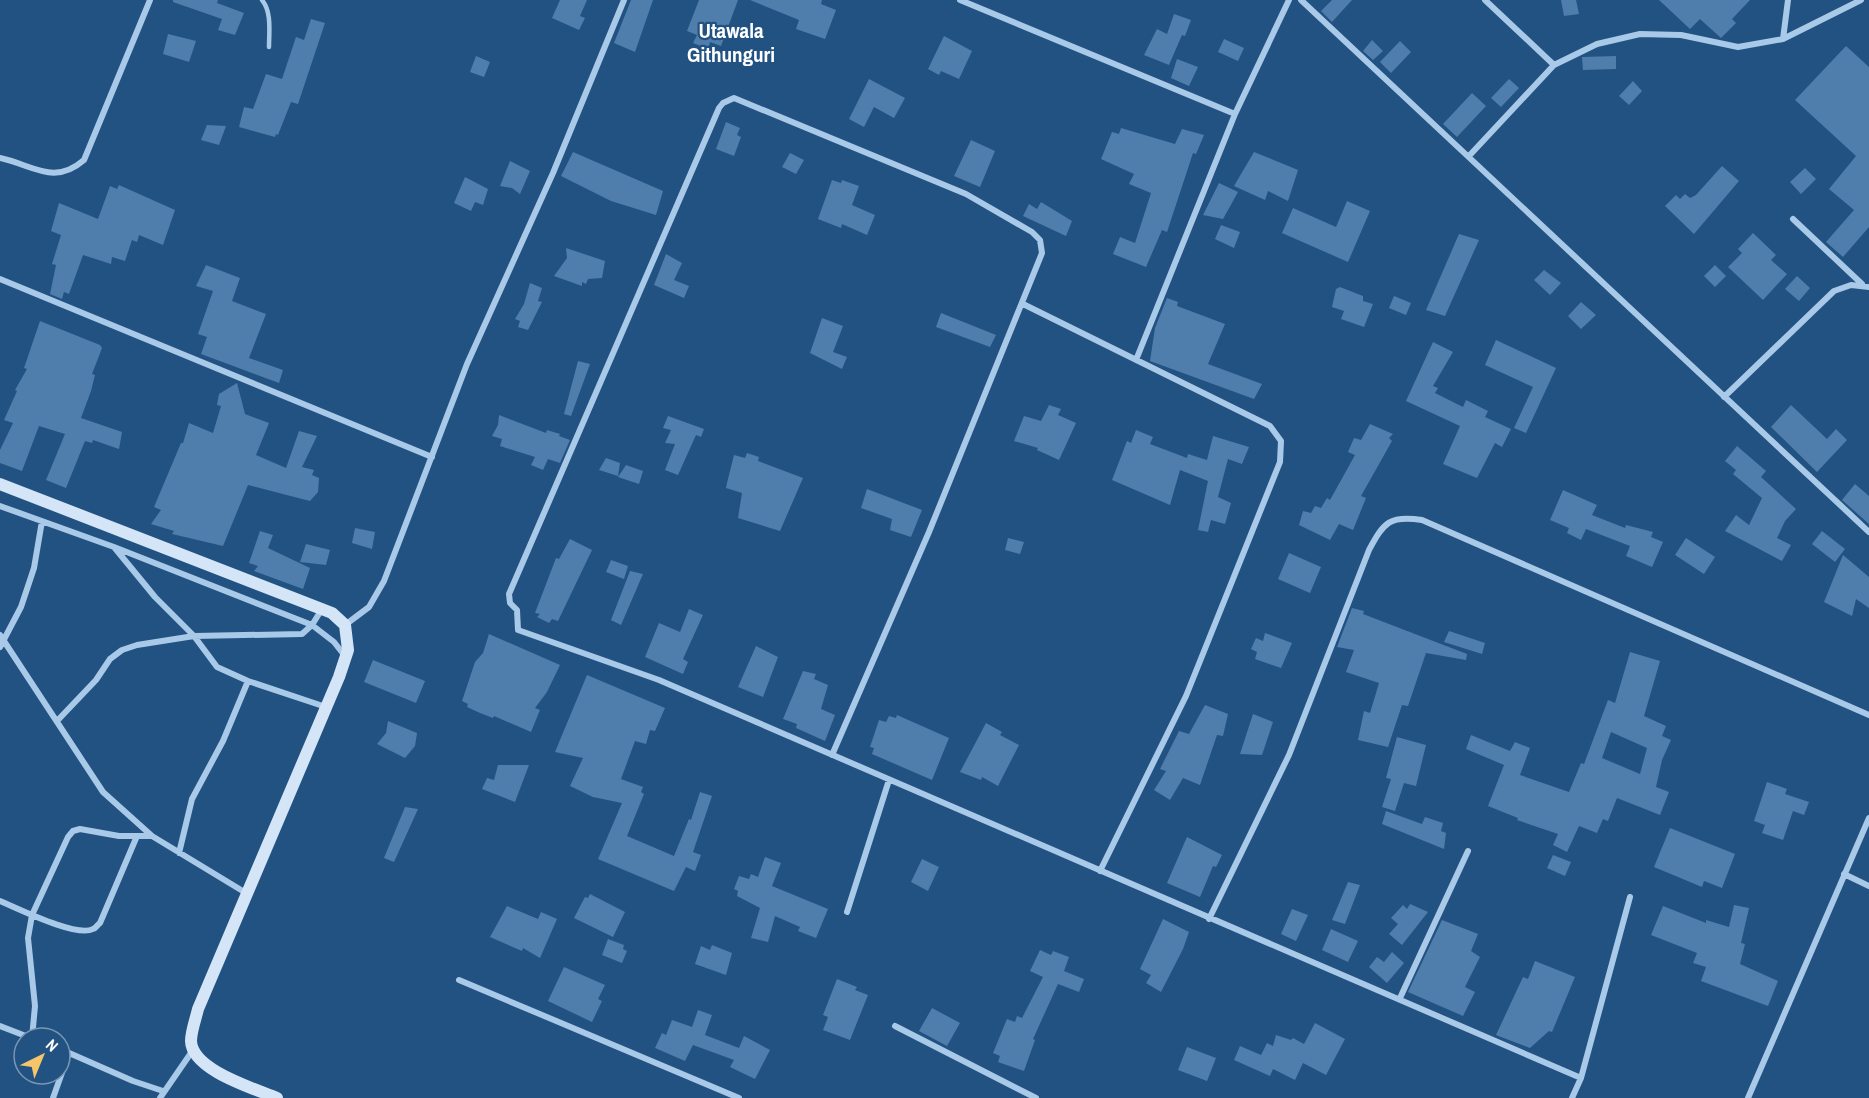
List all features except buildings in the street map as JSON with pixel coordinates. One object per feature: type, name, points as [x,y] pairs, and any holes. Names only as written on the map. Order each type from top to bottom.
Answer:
[{"type":"street","points":[[0,158],[50,173],[66,174],[84,160],[150,0]]},
{"type":"street","points":[[345,625],[369,608],[384,581],[467,364],[553,173],[624,0]]},
{"type":"street","points":[[960,0],[1234,114]]},
{"type":"street","points":[[1136,360],[1234,114],[1289,0]]},
{"type":"street","points":[[1301,0],[1869,532]]},
{"type":"street","points":[[1485,0],[1554,65]]},
{"type":"street","points":[[1783,39],[1788,0]]},
{"type":"street","points":[[1469,156],[1554,65],[1596,44],[1640,34],[1681,34],[1738,47],[1783,39],[1861,0]]},
{"type":"street","points":[[832,755],[929,532],[1023,304],[1042,253],[1040,240],[1023,226],[966,194],[742,99],[729,100],[719,108],[509,594],[510,603],[517,610],[518,630],[659,680],[1209,919],[1400,998],[1581,1078]]},
{"type":"street","points":[[1793,219],[1866,286]]},
{"type":"street","points":[[0,279],[432,457]]},
{"type":"street","points":[[1724,397],[1834,291],[1851,285],[1866,286]]},
{"type":"street","points":[[1023,304],[1270,426],[1281,441],[1280,462],[1186,696],[1100,872]]},
{"type":"street","points":[[0,484],[332,613],[345,625],[348,650],[198,1009],[191,1041],[199,1060],[212,1070],[276,1098]]},
{"type":"street","points":[[0,506],[114,547],[312,625],[334,642],[345,656]]},
{"type":"street","points":[[1209,919],[1289,755],[1368,550],[1381,528],[1399,517],[1422,520],[1869,715]]},
{"type":"street","points":[[42,521],[34,568],[21,607],[1,641],[103,792],[152,836],[246,893]]},
{"type":"street","points":[[114,547],[155,597],[194,636],[217,667],[248,681],[326,707]]},
{"type":"street","points":[[57,721],[96,680],[110,659],[122,650],[137,645],[194,636],[302,634],[312,625],[322,609]]},
{"type":"street","points":[[179,853],[192,799],[224,741],[248,681]]},
{"type":"street","points":[[847,912],[890,780]]},
{"type":"street","points":[[1748,1098],[1869,818]]},
{"type":"street","points":[[32,1026],[35,1006],[28,938],[32,915],[73,831],[80,829],[152,836]]},
{"type":"street","points":[[0,901],[32,915],[81,931],[92,930],[100,923],[137,836]]},
{"type":"street","points":[[1400,998],[1468,851]]},
{"type":"street","points":[[1844,874],[1869,885]]},
{"type":"street","points":[[1572,1098],[1581,1078],[1630,897]]},
{"type":"street","points":[[459,980],[739,1098]]},
{"type":"street","points":[[895,1026],[1036,1098]]},
{"type":"street","points":[[160,1098],[193,1050]]},
{"type":"street","points":[[72,1054],[133,1081],[163,1091]]},
{"type":"lane","points":[[262,0],[266,5],[269,19],[269,47]]},
{"type":"district","name":"Utawala Githunguri","points":[[731,43]]}]
